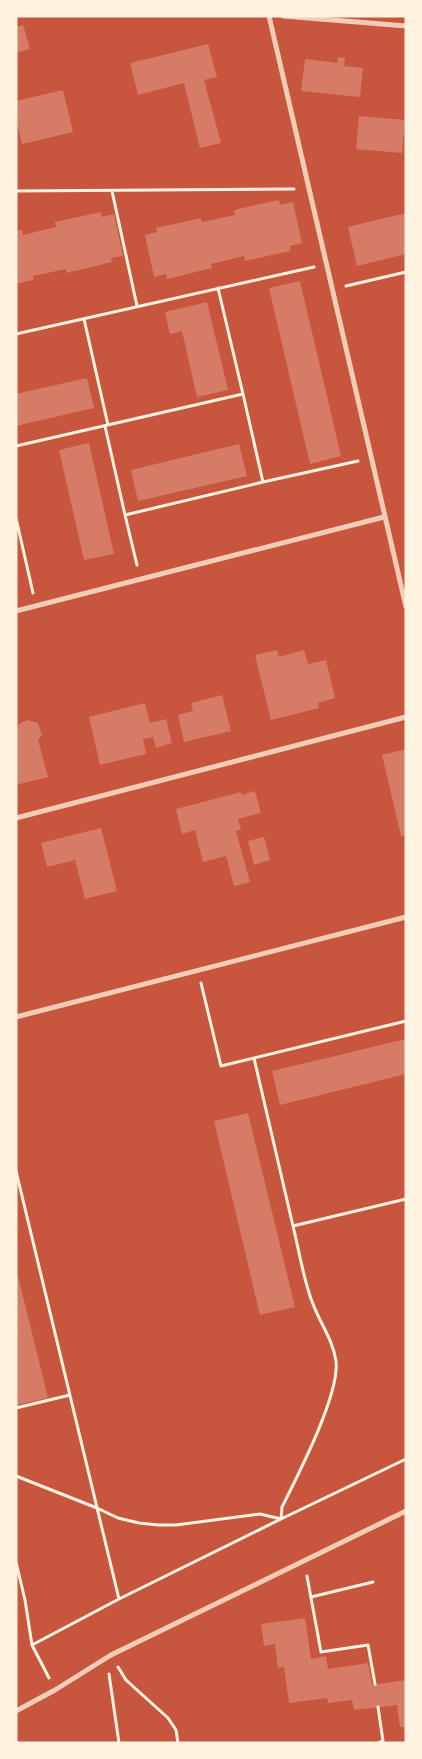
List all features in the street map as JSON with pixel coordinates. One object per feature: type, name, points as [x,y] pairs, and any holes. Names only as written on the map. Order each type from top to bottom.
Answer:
[{"type":"street","points":[[269,16],[406,608]]},
{"type":"street","points":[[283,16],[406,26]]},
{"type":"street","points":[[16,611],[384,517]]},
{"type":"street","points":[[16,818],[406,717]]},
{"type":"street","points":[[16,1017],[406,917]]},
{"type":"street","points":[[16,1711],[55,1690],[109,1656],[406,1511]]},
{"type":"path","points":[[16,191],[310,188]]},
{"type":"path","points":[[112,191],[137,306]]},
{"type":"path","points":[[16,334],[327,264]]},
{"type":"path","points":[[332,290],[406,272]]},
{"type":"path","points":[[218,288],[263,482]]},
{"type":"path","points":[[84,319],[125,515],[141,579]]},
{"type":"path","points":[[16,446],[243,394]]},
{"type":"path","points":[[125,515],[371,458]]},
{"type":"path","points":[[16,518],[36,606]]},
{"type":"path","points":[[198,970],[221,1066],[406,1021]]},
{"type":"path","points":[[254,1058],[312,1303],[328,1334],[336,1362],[334,1386],[282,1507],[281,1519]]},
{"type":"path","points":[[16,1171],[119,1600]]},
{"type":"path","points":[[293,1226],[406,1199]]},
{"type":"path","points":[[16,1408],[70,1395]]},
{"type":"path","points":[[32,1645],[281,1519],[406,1459]]},
{"type":"path","points":[[16,1476],[118,1518],[139,1523],[158,1525],[212,1522],[260,1514],[281,1519]]},
{"type":"path","points":[[304,1560],[321,1652],[368,1645],[375,1684]]},
{"type":"path","points":[[16,1562],[25,1600],[32,1645],[55,1690]]},
{"type":"path","points":[[311,1597],[373,1582]]},
{"type":"path","points":[[109,1656],[119,1743]]},
{"type":"path","points":[[109,1656],[126,1680],[168,1718],[176,1730],[178,1743]]},
{"type":"path","points":[[378,1707],[383,1741],[378,1743]]},
{"type":"building","points":[[23,25],[30,49],[16,53],[16,27]]},
{"type":"building","points":[[208,44],[217,77],[204,80],[221,143],[200,148],[184,83],[138,95],[130,63]]},
{"type":"building","points":[[338,57],[345,58],[344,66],[363,68],[360,97],[301,91],[305,59],[337,63]]},
{"type":"building","points":[[63,90],[73,132],[22,144],[16,119],[16,101]]},
{"type":"building","points":[[359,116],[405,120],[402,153],[356,149]]},
{"type":"building","points":[[279,200],[280,205],[293,202],[302,243],[290,246],[290,251],[245,261],[244,256],[211,264],[212,268],[167,279],[166,274],[154,277],[145,235],[157,232],[156,228],[201,218],[202,222],[235,215],[234,210]]},
{"type":"building","points":[[101,212],[102,217],[114,214],[123,256],[111,258],[112,262],[66,273],[66,269],[33,276],[33,280],[16,284],[16,231],[22,230],[23,235],[56,227],[55,222]]},
{"type":"building","points":[[406,213],[406,254],[357,266],[348,227]]},
{"type":"building","points":[[300,281],[341,456],[310,464],[269,288]]},
{"type":"building","points":[[207,302],[228,390],[197,397],[182,331],[170,334],[165,312]]},
{"type":"building","points":[[87,378],[94,408],[16,426],[16,394]]},
{"type":"building","points":[[89,443],[114,554],[84,560],[59,450]]},
{"type":"building","points":[[239,444],[247,476],[138,501],[131,470]]},
{"type":"building","points":[[277,650],[279,657],[304,650],[308,664],[326,660],[335,698],[318,703],[319,708],[271,720],[255,655]]},
{"type":"building","points":[[222,695],[231,731],[184,742],[178,715],[193,711],[191,703]]},
{"type":"building","points":[[145,703],[150,723],[166,719],[172,743],[156,748],[153,737],[143,739],[146,754],[100,765],[89,717]]},
{"type":"building","points":[[27,720],[38,723],[42,735],[38,740],[48,777],[16,785],[16,730],[19,724]]},
{"type":"building","points":[[406,749],[406,835],[401,836],[382,755]]},
{"type":"building","points":[[255,791],[261,813],[238,819],[241,830],[236,831],[250,882],[234,886],[226,856],[203,862],[195,830],[182,834],[176,809],[241,792],[242,795]]},
{"type":"building","points":[[101,828],[117,891],[85,899],[75,860],[47,867],[41,843]]},
{"type":"building","points":[[264,837],[270,860],[254,865],[248,841]]},
{"type":"building","points":[[406,1039],[406,1074],[280,1105],[272,1071]]},
{"type":"building","points":[[248,1113],[295,1307],[260,1315],[214,1121]]},
{"type":"building","points":[[16,1268],[48,1398],[16,1405]]},
{"type":"building","points":[[305,1618],[311,1659],[326,1656],[328,1669],[368,1663],[372,1685],[406,1680],[406,1727],[400,1727],[397,1705],[354,1710],[352,1700],[328,1703],[327,1698],[289,1703],[284,1667],[278,1668],[275,1644],[264,1646],[261,1624]]}]
